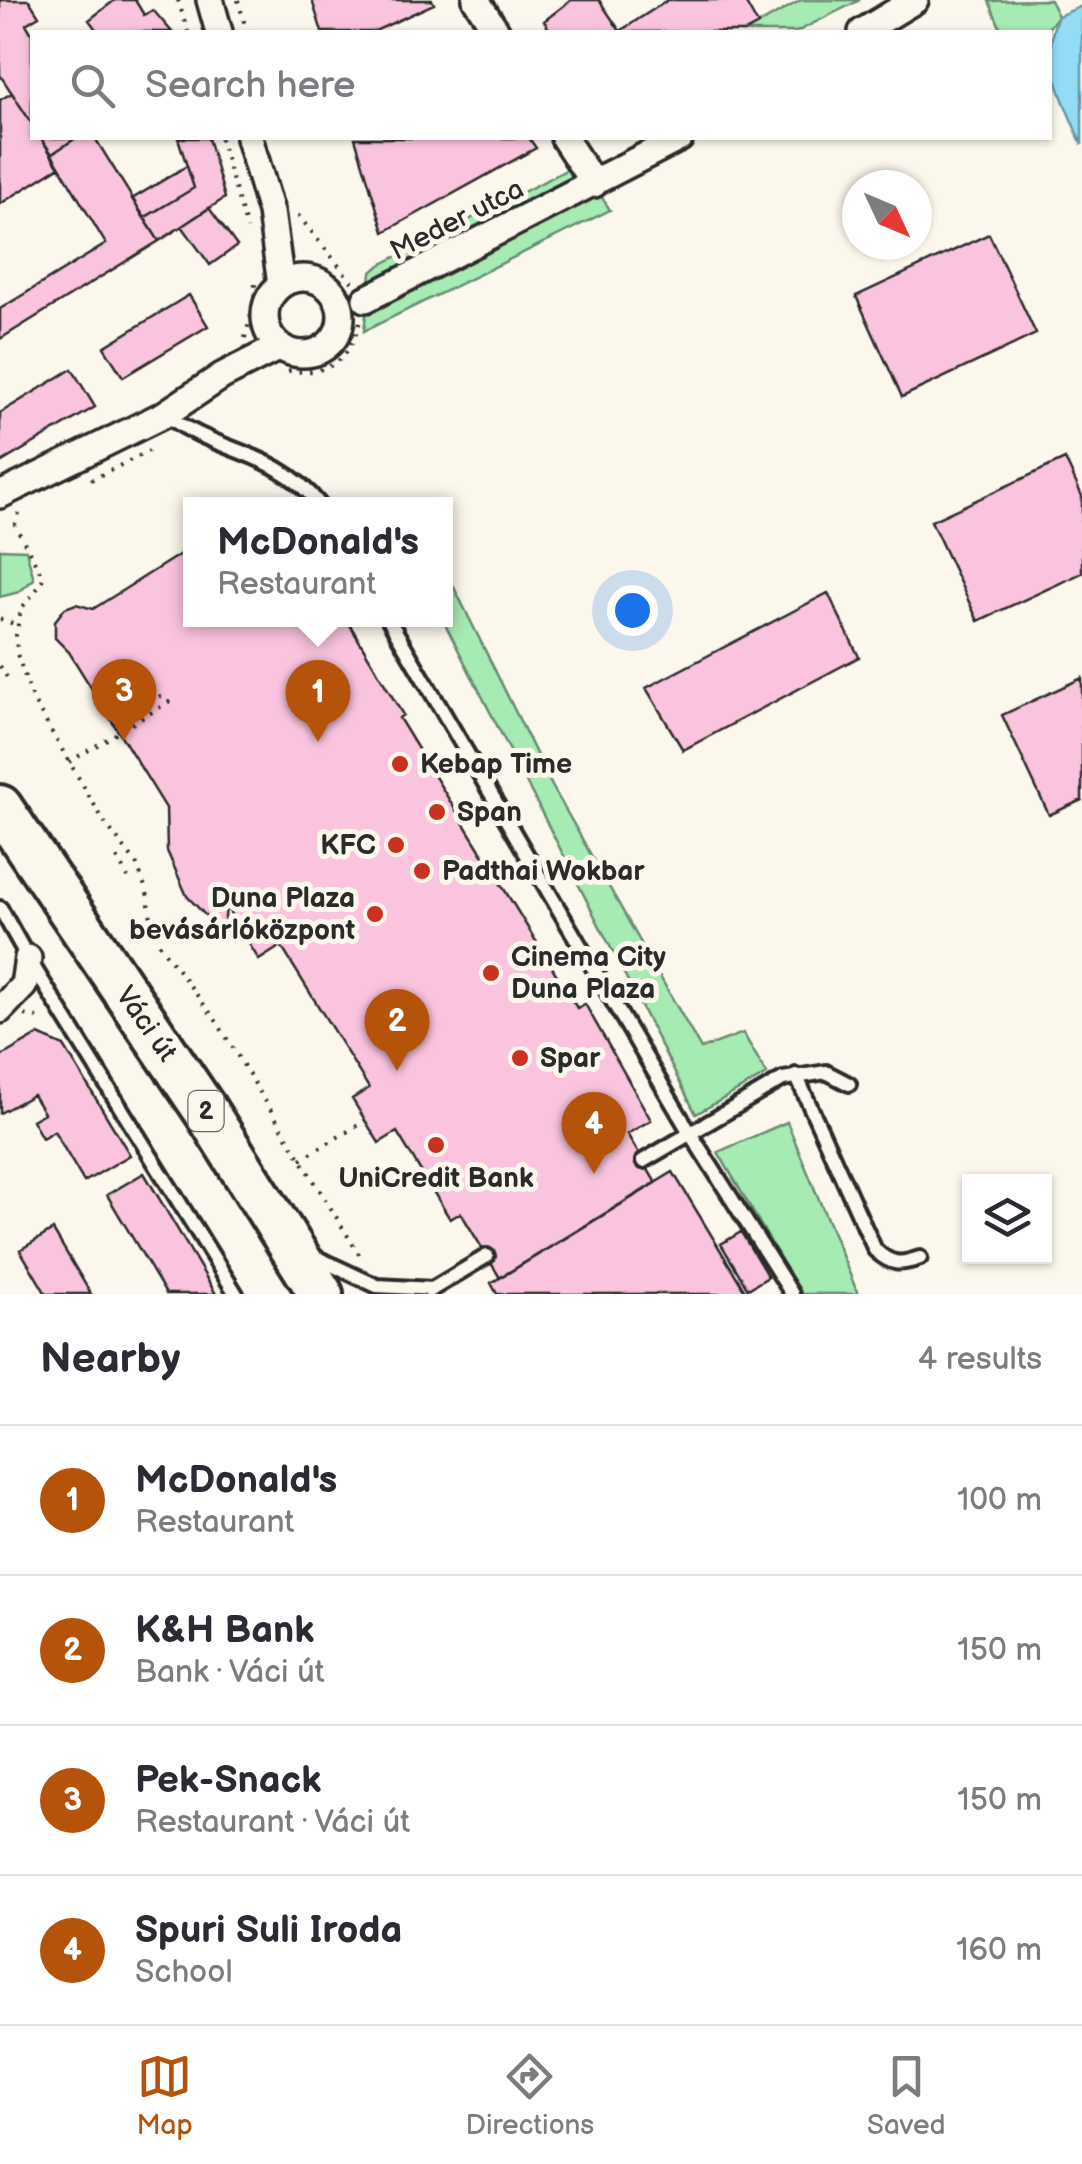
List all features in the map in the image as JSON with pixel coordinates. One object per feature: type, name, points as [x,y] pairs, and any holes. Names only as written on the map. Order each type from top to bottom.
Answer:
[{"type":"main road","name":"Váci út","points":[[0,807],[294,1247],[321,1294]]},
{"type":"street","points":[[210,0],[218,30]]},
{"type":"street","points":[[476,0],[496,30]]},
{"type":"street","points":[[865,30],[915,0]]},
{"type":"street","points":[[250,140],[283,212],[292,281]]},
{"type":"street","points":[[565,140],[594,184]]},
{"type":"street","name":"Meder utca","points":[[366,299],[676,140]]},
{"type":"street","points":[[313,279],[332,292],[341,312],[340,324],[329,344],[306,355],[274,340],[264,311],[273,292],[292,281],[313,279]]},
{"type":"street","points":[[0,495],[165,414],[274,340]]},
{"type":"street","points":[[1,1010],[24,985],[28,958]]},
{"type":"lane","points":[[165,414],[187,431],[274,464],[312,497]]},
{"type":"lane","points":[[393,627],[690,1133],[792,1294]]},
{"type":"lane","points":[[0,908],[236,1294]]},
{"type":"lane","points":[[643,1161],[796,1075],[826,1072],[848,1084]]},
{"type":"lane","points":[[796,1075],[875,1250],[886,1261],[900,1265],[920,1258]]},
{"type":"lane","points":[[294,1247],[373,1284],[396,1290],[429,1291],[487,1256]]},
{"type":"path","points":[[178,0],[187,30]]},
{"type":"path","points":[[238,0],[246,30]]},
{"type":"path","points":[[221,140],[250,239]]},
{"type":"path","points":[[255,271],[254,302],[244,342],[260,373],[276,370],[312,374],[334,364],[346,353],[358,330],[366,299],[283,212]]},
{"type":"path","points":[[87,482],[145,453]]},
{"type":"path","points":[[22,511],[16,516],[15,526],[43,581],[26,601],[16,645],[21,670],[43,721],[105,824],[136,863],[147,892],[153,932],[218,1022],[356,1252],[374,1271],[373,1284]]},
{"type":"path","points":[[1,621],[18,626]]},
{"type":"path","points":[[0,666],[8,679]]},
{"type":"path","points":[[132,713],[167,692]]},
{"type":"path","points":[[68,762],[172,700]]},
{"type":"path","points":[[117,858],[128,878]]},
{"type":"path","points":[[1,1010],[70,1026]]},
{"type":"path","points":[[301,1158],[365,1121]]},
{"type":"green space","points":[[801,0],[860,0],[800,30],[748,30]]},
{"type":"green space","points":[[1050,0],[1058,16],[1047,30],[1001,30],[989,1]]},
{"type":"green space","points":[[580,163],[610,210],[364,331],[371,273],[380,265]]},
{"type":"green space","points":[[0,549],[26,550],[34,579],[19,592],[0,597]]},
{"type":"green space","points":[[453,585],[552,786],[701,1049],[743,1033],[767,1074],[696,1114],[447,627],[453,627]]},
{"type":"green space","points":[[787,1122],[858,1294],[801,1294],[718,1152]]},
{"type":"water","points":[[1082,6],[1082,145],[1053,65],[1052,40],[1058,16]]},
{"type":"building","points":[[0,0],[29,0],[39,16],[26,24],[30,31],[30,121],[0,75]]},
{"type":"building","points":[[115,0],[135,0],[144,15],[153,10],[170,30],[96,30],[89,20]]},
{"type":"building","points":[[312,0],[432,0],[434,4],[377,30],[321,30]]},
{"type":"building","points":[[571,0],[599,0],[619,30],[550,30],[544,21]]},
{"type":"building","points":[[668,0],[744,0],[758,25],[749,30],[622,30]]},
{"type":"building","points":[[12,93],[30,121],[30,140],[42,140],[59,167],[0,204],[0,100]]},
{"type":"building","points":[[42,140],[73,140],[52,154]]},
{"type":"building","points":[[73,140],[96,140],[159,241],[0,339],[0,309],[106,244],[52,154]]},
{"type":"building","points":[[179,140],[209,140],[225,198],[159,241],[144,218],[194,188]]},
{"type":"building","points":[[356,140],[530,140],[536,148],[384,232]]},
{"type":"building","points":[[187,166],[194,188],[144,218],[132,199]]},
{"type":"building","points":[[209,208],[237,246],[210,265],[182,226]]},
{"type":"building","points":[[989,234],[1036,334],[902,397],[856,296]]},
{"type":"building","points":[[189,295],[208,326],[123,377],[104,347]]},
{"type":"building","points":[[72,369],[95,407],[0,463],[0,413]]},
{"type":"building","points":[[1065,459],[1082,496],[1082,573],[978,621],[931,521]]},
{"type":"building","name":"Duna Plaza bevásárlóközpont","points":[[183,552],[183,627],[351,627],[403,715],[399,718],[577,1008],[585,1004],[651,1120],[627,1134],[656,1183],[500,1278],[461,1213],[450,1219],[397,1132],[379,1143],[352,1099],[369,1088],[281,946],[259,960],[226,906],[224,928],[187,896],[167,851],[166,808],[69,652],[55,638],[55,621],[65,608],[76,604],[93,609]]},
{"type":"building","points":[[828,593],[859,657],[683,750],[646,688]]},
{"type":"building","points":[[1082,678],[1082,800],[1049,815],[1002,715]]},
{"type":"building","points":[[38,1035],[64,1046],[130,1155],[84,1182],[54,1131],[42,1138],[32,1120],[44,1113],[33,1095],[0,1113],[0,1057]]},
{"type":"building","points":[[673,1172],[747,1294],[497,1294],[491,1283]]},
{"type":"building","points":[[144,1173],[216,1294],[166,1294],[107,1195]]},
{"type":"building","points":[[53,1230],[91,1294],[46,1294],[20,1250]]},
{"type":"building","points":[[741,1232],[768,1277],[748,1289],[721,1244]]},
{"type":"place","name":"Pek-Snack","points":[[124,741]]},
{"type":"place","name":"McDonald's","points":[[318,742]]},
{"type":"place","name":"Kebap Time","points":[[400,764]]},
{"type":"place","name":"Span","points":[[437,812]]},
{"type":"place","name":"KFC","points":[[396,845]]},
{"type":"place","name":"Padthai Wokbar","points":[[422,871]]},
{"type":"place","name":"Duna Plaza bevásárlóközpont","points":[[375,914]]},
{"type":"place","name":"Cinema City Duna Plaza","points":[[491,973]]},
{"type":"place","name":"Spar","points":[[520,1058]]},
{"type":"place","name":"K&H Bank","points":[[397,1071]]},
{"type":"place","name":"UniCredit Bank","points":[[436,1145]]},
{"type":"place","name":"Spuri Suli Iroda","points":[[594,1174]]}]
